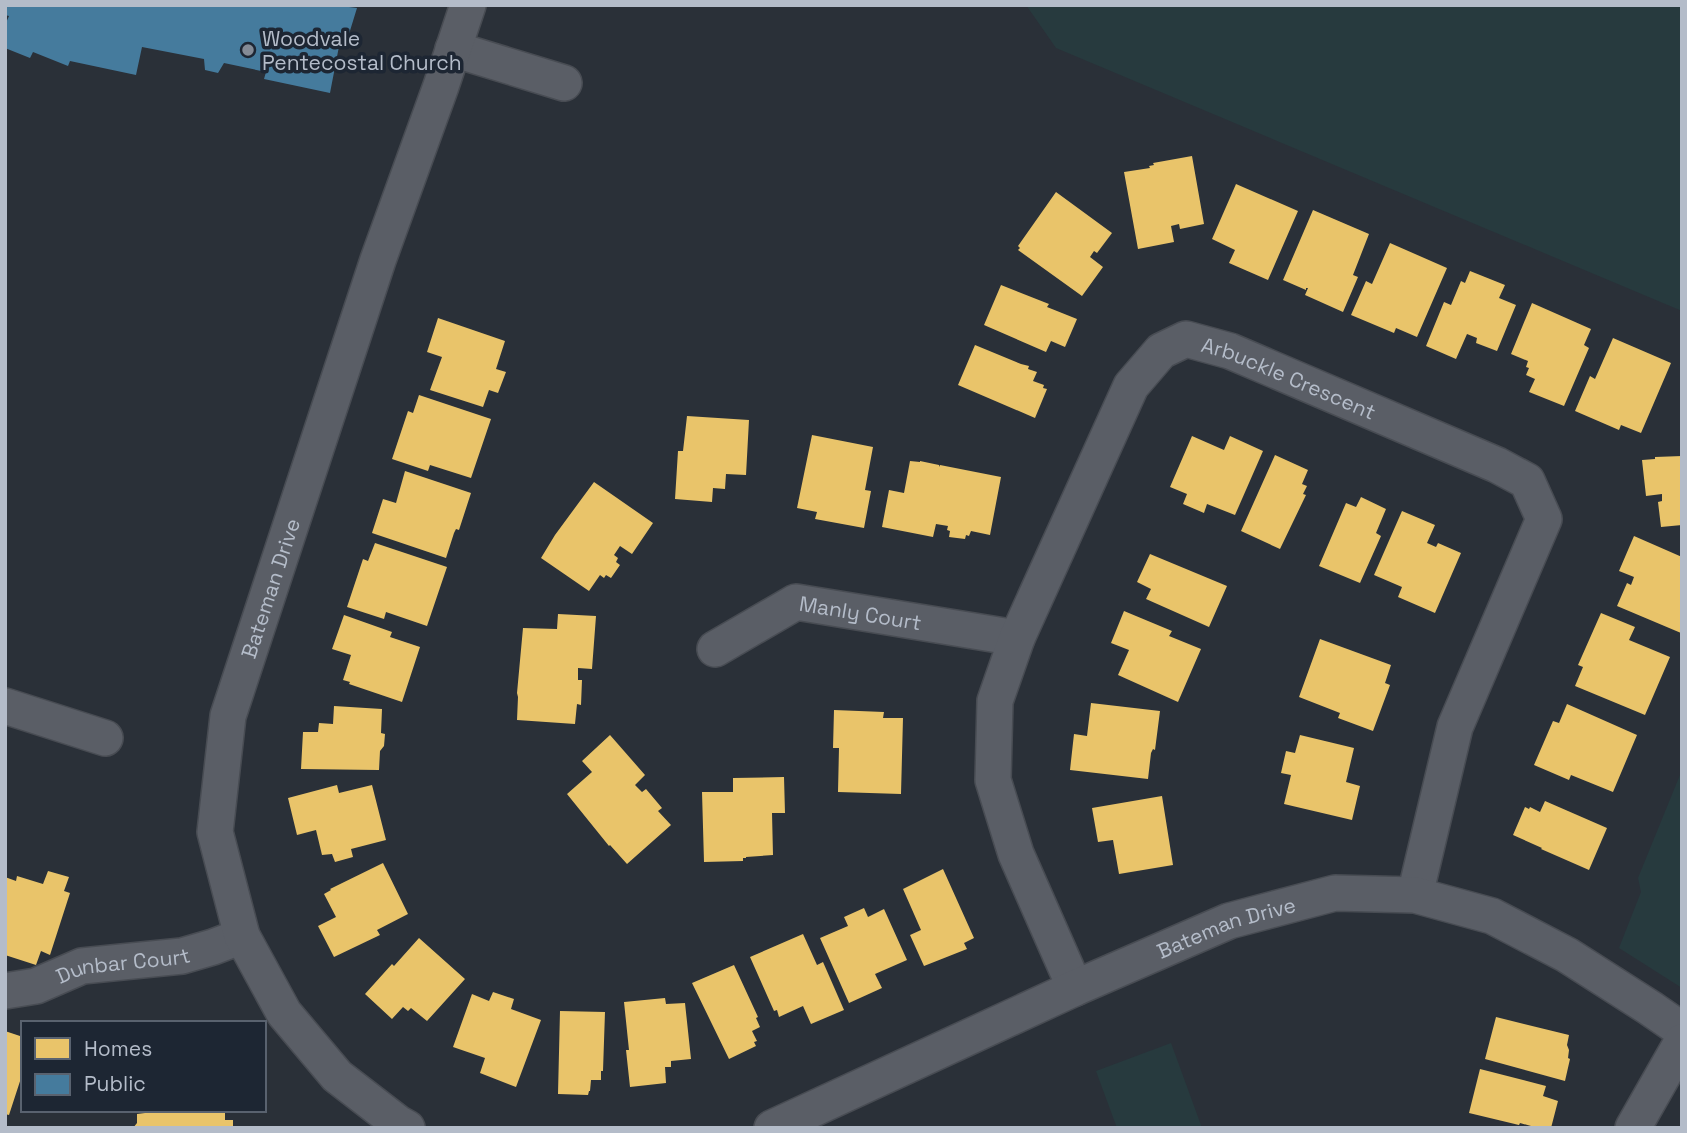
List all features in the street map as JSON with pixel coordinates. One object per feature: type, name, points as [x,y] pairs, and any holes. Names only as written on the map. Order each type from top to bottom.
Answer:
[{"type":"street","name":"Bateman Drive","points":[[407,1128],[337,1076],[284,1013],[242,936],[215,832],[228,716],[378,260],[468,5]]},
{"type":"street","points":[[453,49],[564,83]]},
{"type":"street","name":"Arbuckle Crescent","points":[[1075,988],[1016,854],[993,780],[995,701],[1017,638],[1132,386],[1161,351],[1186,339],[1230,351],[1497,464],[1527,481],[1544,519],[1455,727],[1415,895]]},
{"type":"street","name":"Manly Court","points":[[716,649],[796,602],[1017,638]]},
{"type":"street","points":[[5,706],[105,738]]},
{"type":"street","name":"Bateman Drive","points":[[772,1128],[1075,988],[1229,921],[1335,893],[1415,895],[1492,916],[1567,955],[1682,1030]]},
{"type":"street","name":"Dunbar Court","points":[[5,991],[36,986],[82,965],[182,956],[242,936]]},
{"type":"street","points":[[1633,1128],[1682,1042]]},
{"type":"green space","points":[[1026,5],[1682,5],[1682,311],[1056,48]]},
{"type":"green space","points":[[1682,770],[1682,988],[1619,948],[1641,892],[1638,878]]},
{"type":"green space","points":[[1171,1043],[1202,1128],[1117,1128],[1096,1071]]},
{"type":"building: Homes","points":[[1192,156],[1204,224],[1180,229],[1179,224],[1171,226],[1174,242],[1138,249],[1124,172],[1150,168],[1153,163]]},
{"type":"building: Homes","points":[[1236,184],[1298,211],[1268,280],[1229,263],[1235,250],[1212,239]]},
{"type":"building: Homes","points":[[1056,192],[1112,233],[1097,253],[1094,251],[1090,257],[1103,267],[1082,296],[1018,250],[1018,246]]},
{"type":"building: Homes","points":[[1313,210],[1369,234],[1353,275],[1358,277],[1343,312],[1305,295],[1308,288],[1306,290],[1283,280]]},
{"type":"building: Homes","points":[[1390,243],[1447,268],[1417,337],[1396,328],[1394,333],[1351,315],[1366,281],[1372,284]]},
{"type":"building: Homes","points":[[1470,271],[1505,285],[1499,298],[1516,305],[1497,351],[1476,343],[1477,338],[1467,334],[1456,359],[1426,346],[1444,302],[1451,305],[1461,281],[1465,283]]},
{"type":"building: Homes","points":[[1001,285],[1049,304],[1047,307],[1077,319],[1065,347],[1051,341],[1046,352],[984,325]]},
{"type":"building: Homes","points":[[1532,303],[1591,329],[1584,345],[1589,348],[1564,406],[1529,392],[1535,379],[1526,375],[1528,361],[1511,354]]},
{"type":"building: Homes","points":[[438,318],[505,341],[496,369],[506,372],[498,393],[489,390],[483,407],[430,390],[442,357],[427,352]]},
{"type":"building: Homes","points":[[1613,338],[1671,363],[1641,433],[1621,425],[1619,430],[1575,411],[1590,376],[1595,379]]},
{"type":"building: Homes","points":[[975,345],[1029,366],[1028,369],[1037,372],[1033,381],[1047,389],[1035,418],[958,385]]},
{"type":"building: Homes","points":[[419,395],[491,419],[471,478],[430,465],[428,471],[392,459],[408,411],[413,413]]},
{"type":"building: Homes","points":[[687,416],[749,420],[746,475],[726,474],[725,489],[713,488],[712,502],[675,499],[678,451],[683,451]]},
{"type":"building: Homes","points":[[812,435],[873,447],[865,490],[871,491],[864,528],[815,519],[817,512],[797,508]]},
{"type":"building: Homes","points":[[1192,436],[1224,450],[1230,436],[1263,451],[1235,515],[1207,504],[1204,513],[1183,504],[1187,494],[1170,487]]},
{"type":"building: Homes","points":[[1275,455],[1308,470],[1302,484],[1307,486],[1303,494],[1306,495],[1280,549],[1241,531]]},
{"type":"building: Homes","points":[[1682,456],[1682,525],[1661,527],[1658,502],[1662,501],[1662,494],[1646,496],[1642,460]]},
{"type":"building: Homes","points":[[910,461],[1001,477],[990,535],[971,531],[965,539],[949,537],[948,526],[936,524],[933,537],[882,527],[889,490],[904,493]]},
{"type":"building: Homes","points":[[405,471],[471,493],[446,558],[372,533],[383,499],[396,503]]},
{"type":"building: Homes","points":[[594,482],[653,523],[632,554],[620,546],[614,555],[620,565],[611,578],[600,575],[589,591],[541,558]]},
{"type":"building: Homes","points":[[1361,497],[1386,509],[1376,533],[1381,536],[1360,583],[1319,566],[1346,503],[1356,507]]},
{"type":"building: Homes","points":[[1402,511],[1435,525],[1427,543],[1436,547],[1438,543],[1461,553],[1435,613],[1398,597],[1402,587],[1374,575]]},
{"type":"building: Homes","points":[[1634,536],[1682,557],[1681,633],[1617,606],[1627,583],[1631,585],[1634,577],[1619,571]]},
{"type":"building: Homes","points":[[375,543],[447,567],[427,626],[386,612],[384,619],[347,607],[363,559],[368,561]]},
{"type":"building: Homes","points":[[1150,554],[1227,586],[1209,627],[1146,599],[1151,589],[1137,582]]},
{"type":"building: Homes","points":[[1124,611],[1172,631],[1169,636],[1201,649],[1178,702],[1118,675],[1129,650],[1111,643]]},
{"type":"building: Homes","points":[[1601,613],[1635,627],[1629,640],[1670,657],[1645,715],[1575,686],[1583,667],[1578,665]]},
{"type":"building: Homes","points":[[558,614],[596,616],[592,669],[578,668],[578,680],[582,680],[581,705],[577,704],[575,724],[517,720],[523,628],[557,629]]},
{"type":"building: Homes","points":[[344,615],[392,632],[390,637],[420,647],[402,702],[343,680],[351,655],[332,649]]},
{"type":"building: Homes","points":[[1320,639],[1391,665],[1385,683],[1390,685],[1373,731],[1338,718],[1340,713],[1299,697]]},
{"type":"building: Homes","points":[[1091,703],[1160,711],[1148,779],[1070,770],[1074,734],[1087,736]]},
{"type":"building: Homes","points":[[1567,704],[1637,735],[1613,792],[1571,775],[1569,780],[1534,765],[1553,721],[1559,723]]},
{"type":"building: Homes","points":[[334,706],[382,709],[381,733],[385,734],[384,746],[380,751],[379,770],[301,769],[303,732],[318,732],[319,723],[333,724]]},
{"type":"building: Homes","points":[[834,710],[884,712],[883,718],[903,718],[901,794],[838,792],[839,748],[833,748]]},
{"type":"building: Homes","points":[[610,735],[645,775],[635,785],[642,792],[646,789],[662,808],[658,811],[671,825],[627,864],[567,794],[592,772],[582,761]]},
{"type":"building: Homes","points":[[1300,735],[1354,748],[1346,782],[1360,786],[1352,820],[1284,804],[1291,775],[1281,773],[1286,751],[1295,753]]},
{"type":"building: Homes","points":[[784,777],[785,813],[772,813],[773,855],[746,857],[743,861],[704,862],[702,792],[733,792],[733,778]]},
{"type":"building: Homes","points":[[337,785],[339,793],[372,785],[386,840],[351,849],[353,857],[335,862],[332,854],[322,855],[316,830],[297,835],[288,798]]},
{"type":"building: Homes","points":[[1162,796],[1173,865],[1119,874],[1113,840],[1098,842],[1092,808]]},
{"type":"building: Homes","points":[[1545,801],[1607,828],[1589,870],[1513,835],[1525,807],[1540,812]]},
{"type":"building: Homes","points":[[383,863],[408,914],[377,930],[380,935],[334,957],[318,926],[336,917],[324,894]]},
{"type":"building: Homes","points":[[943,869],[974,938],[964,943],[967,949],[924,966],[910,935],[921,930],[903,889]]},
{"type":"building: Homes","points":[[48,871],[69,877],[64,891],[70,893],[50,955],[41,951],[36,965],[5,955],[5,877],[16,881],[17,876],[43,884]]},
{"type":"building: Homes","points":[[864,908],[868,917],[884,909],[907,960],[875,974],[882,988],[849,1003],[820,938],[848,926],[844,917]]},
{"type":"building: Homes","points":[[803,934],[817,965],[823,962],[844,1010],[811,1024],[803,1006],[779,1017],[750,957]]},
{"type":"building: Homes","points":[[419,938],[465,979],[427,1021],[411,1008],[408,1011],[403,1007],[392,1019],[365,994]]},
{"type":"building: Homes","points":[[734,965],[760,1027],[752,1031],[757,1041],[754,1042],[756,1046],[729,1059],[692,983]]},
{"type":"building: Homes","points":[[493,992],[514,999],[511,1009],[541,1020],[516,1087],[480,1073],[485,1058],[453,1047],[472,994],[489,1001]]},
{"type":"building: Homes","points":[[665,998],[666,1004],[685,1003],[691,1059],[671,1061],[671,1067],[665,1067],[666,1083],[630,1087],[624,1002]]},
{"type":"building: Homes","points":[[560,1011],[605,1012],[603,1071],[601,1080],[591,1080],[588,1095],[558,1094]]},
{"type":"building: Homes","points":[[1496,1017],[1569,1035],[1567,1045],[1570,1059],[1565,1081],[1485,1059]]},
{"type":"building: Homes","points":[[5,1031],[21,1036],[21,1078],[9,1115],[5,1114]]},
{"type":"building: Homes","points":[[1480,1069],[1546,1086],[1543,1096],[1558,1101],[1551,1128],[1519,1125],[1469,1113]]},
{"type":"building: Homes","points":[[225,1112],[225,1120],[233,1120],[233,1128],[133,1128],[137,1123],[137,1114]]},
{"type":"building: Public","name":"Woodvale Pentecostal Church","points":[[5,5],[350,5],[349,7],[357,8],[349,34],[341,36],[330,93],[264,79],[266,72],[224,63],[218,73],[205,70],[204,59],[142,47],[136,75],[70,61],[68,66],[33,52],[30,58],[5,48],[5,25],[9,16],[5,15]]},
{"type":"place","name":"Woodvale Pentecostal Church","points":[[248,50]]}]
